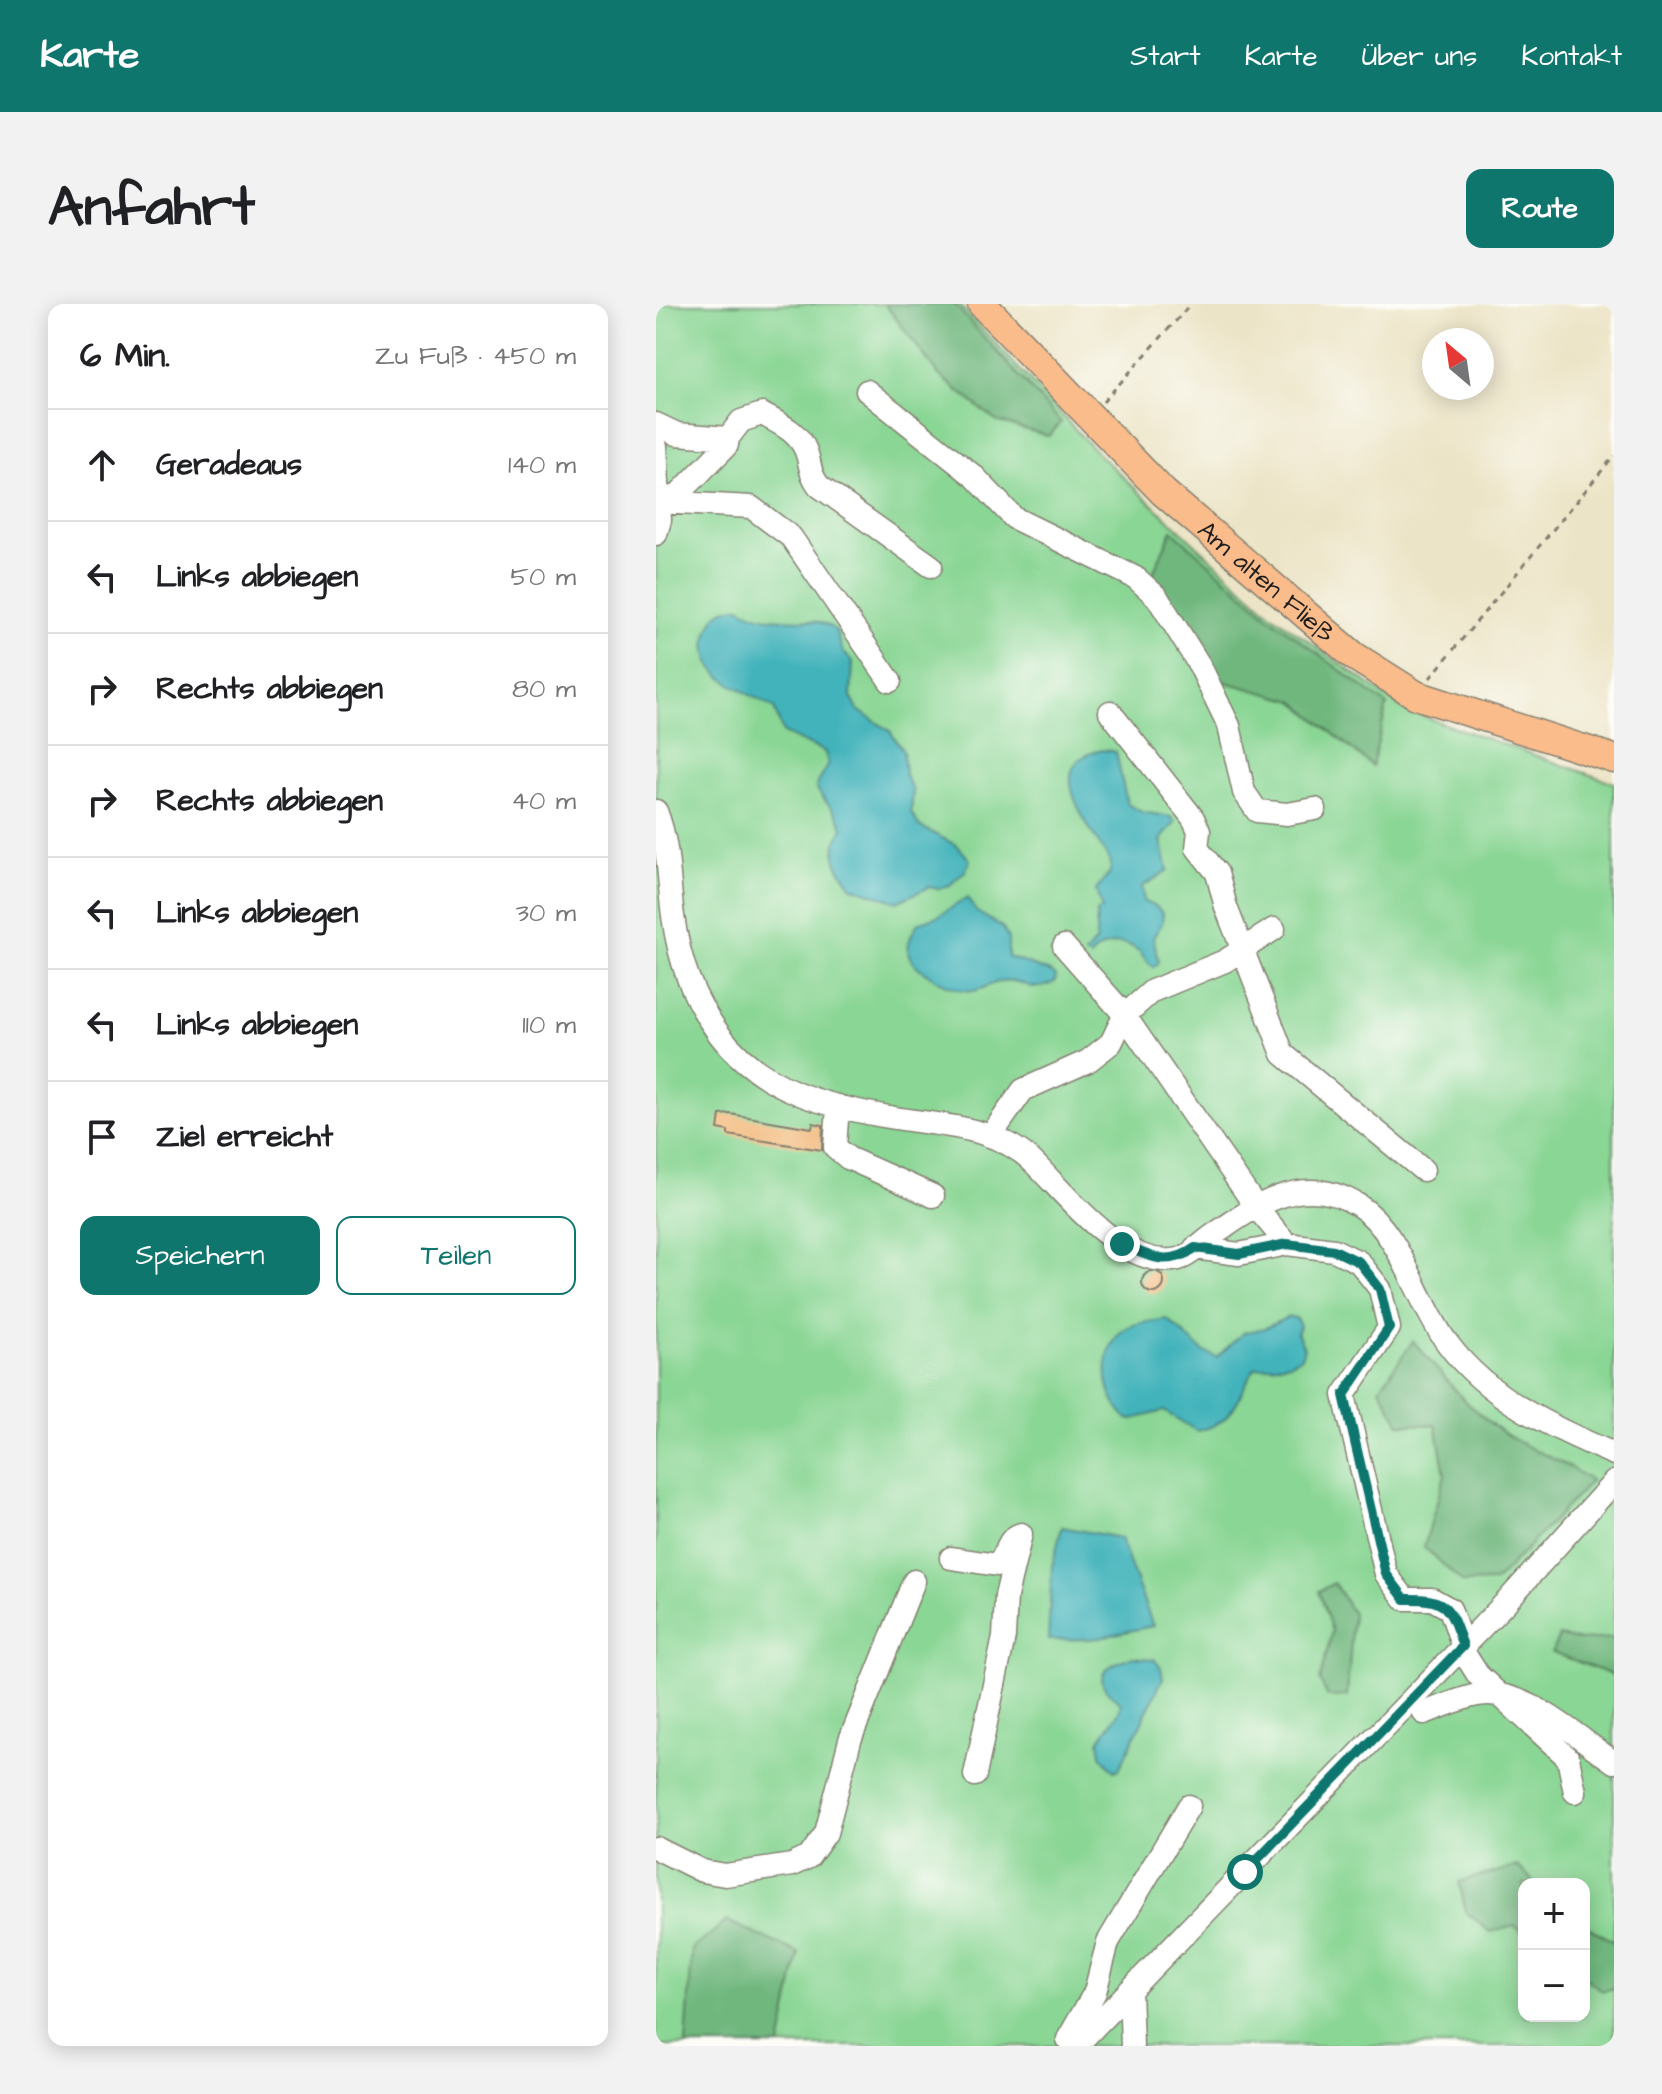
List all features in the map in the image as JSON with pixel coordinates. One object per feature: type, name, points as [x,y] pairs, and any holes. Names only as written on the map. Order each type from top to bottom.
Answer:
[{"type":"main road","name":"Am alten Fließ","points":[[982,304],[1163,492],[1264,582],[1354,656],[1416,695],[1614,759]]},
{"type":"lane","points":[[867,391],[975,477],[1014,518],[1136,578],[1157,597],[1200,666],[1229,726],[1244,792],[1257,811],[1287,814],[1315,809]]},
{"type":"lane","points":[[665,502],[727,445],[728,438],[741,421],[762,414],[793,431],[806,452],[809,472],[819,486],[931,566]]},
{"type":"lane","points":[[656,424],[677,434],[728,438]]},
{"type":"lane","points":[[656,446],[665,502],[656,534]]},
{"type":"lane","points":[[665,502],[751,507],[769,519],[791,537],[890,681]]},
{"type":"lane","points":[[1110,712],[1193,818],[1199,831],[1197,848],[1217,873],[1242,951],[1283,1054],[1423,1170]]},
{"type":"lane","points":[[656,811],[666,835],[673,915],[684,973],[695,999],[742,1060],[777,1085],[810,1100],[992,1134],[1031,1160],[1071,1205],[1122,1244],[1153,1259],[1181,1259],[1278,1194],[1326,1192],[1358,1205],[1386,1230],[1449,1346],[1517,1408],[1614,1454]]},
{"type":"lane","points":[[992,1134],[1023,1090],[1088,1061],[1111,1043],[1124,1016],[1152,991],[1242,951],[1274,929]]},
{"type":"lane","points":[[1064,946],[1124,1016],[1256,1207],[1287,1244]]},
{"type":"lane","points":[[838,1106],[835,1147],[848,1158],[933,1196]]},
{"type":"lane","points":[[1195,1248],[1239,1254],[1287,1244],[1334,1250],[1359,1262],[1380,1289],[1389,1328],[1344,1395],[1386,1574],[1405,1599],[1432,1599],[1450,1609],[1463,1646],[1478,1675],[1568,1758],[1575,1792]]},
{"type":"lane","points":[[1076,2046],[1463,1646],[1614,1482]]},
{"type":"lane","points":[[951,1558],[997,1565],[1007,1544],[1021,1534],[1006,1596],[1004,1637],[975,1775]]},
{"type":"lane","points":[[656,1848],[702,1871],[725,1875],[792,1865],[809,1857],[826,1833],[850,1740],[914,1581]]},
{"type":"lane","points":[[1424,1713],[1477,1695],[1496,1693],[1521,1699],[1614,1762]]},
{"type":"lane","points":[[1063,2046],[1079,2025],[1095,1992],[1108,1942],[1189,1806]]},
{"type":"lane","points":[[1130,1990],[1132,2046]]},
{"type":"path","points":[[1090,418],[1191,304]]},
{"type":"path","points":[[1416,695],[1614,456]]},
{"type":"green space","points":[[656,304],[959,304],[1097,453],[1271,614],[1405,710],[1614,783],[1614,2046],[656,2046]]},
{"type":"green space","points":[[885,304],[954,304],[1061,422],[1049,436],[996,421],[939,375]]},
{"type":"green space","points":[[1172,530],[1269,617],[1387,705],[1372,766],[1294,701],[1218,680],[1150,580]]},
{"type":"green space","points":[[1413,1341],[1491,1424],[1591,1481],[1495,1582],[1463,1583],[1424,1547],[1445,1474],[1436,1425],[1400,1424],[1380,1388]]},
{"type":"green space","points":[[1334,1583],[1353,1614],[1347,1696],[1328,1697],[1320,1680],[1332,1631],[1319,1591]]},
{"type":"green space","points":[[1559,1636],[1578,1640],[1614,1638],[1614,1676],[1552,1652]]},
{"type":"green space","points":[[1517,1866],[1530,1878],[1518,1878],[1518,1928],[1515,1926],[1490,1932],[1466,1912],[1459,1882]]},
{"type":"green space","points":[[727,1921],[799,1953],[780,2046],[686,2046],[692,1949]]},
{"type":"green space","points":[[1590,1928],[1614,1941],[1614,1988],[1603,1991],[1590,1981]]},
{"type":"water","points":[[740,607],[765,617],[816,621],[836,631],[843,652],[853,662],[851,697],[858,710],[890,731],[903,751],[905,775],[913,791],[911,812],[919,826],[958,846],[970,860],[965,871],[950,885],[938,889],[929,887],[897,902],[852,887],[836,859],[835,845],[843,828],[841,822],[816,787],[828,764],[825,752],[783,733],[774,708],[724,679],[708,658],[706,644],[715,617],[722,611]]},
{"type":"water","points":[[1103,750],[1116,752],[1127,804],[1142,812],[1171,817],[1175,822],[1161,840],[1168,870],[1142,887],[1144,902],[1157,907],[1163,914],[1162,924],[1153,937],[1159,962],[1154,967],[1139,951],[1124,944],[1105,946],[1090,957],[1085,954],[1096,941],[1097,911],[1102,910],[1096,890],[1110,873],[1111,863],[1083,817],[1071,783],[1073,768],[1083,757]]},
{"type":"water","points":[[967,898],[977,912],[1002,927],[1008,938],[1008,957],[1050,972],[1056,976],[1055,982],[1033,987],[1009,980],[972,991],[963,990],[941,982],[914,963],[908,951],[918,923],[938,916]]},
{"type":"water","points":[[1288,1317],[1296,1318],[1300,1326],[1297,1333],[1304,1348],[1301,1357],[1290,1363],[1255,1368],[1234,1407],[1221,1422],[1197,1431],[1164,1411],[1130,1420],[1115,1403],[1107,1380],[1108,1355],[1119,1334],[1129,1327],[1167,1319],[1204,1352],[1217,1357],[1243,1333],[1265,1328]]},
{"type":"water","points":[[1062,1527],[1120,1538],[1153,1626],[1091,1639],[1048,1640],[1052,1566]]},
{"type":"water","points":[[1132,1657],[1154,1659],[1161,1668],[1163,1678],[1119,1769],[1114,1771],[1101,1755],[1099,1741],[1119,1712],[1121,1703],[1102,1682],[1109,1667]]},
{"type":"building","points":[[720,1115],[812,1128],[813,1123],[823,1125],[822,1150],[728,1135],[728,1131],[718,1129]]},
{"type":"building","points":[[1149,1271],[1157,1271],[1164,1282],[1157,1293],[1149,1293],[1142,1286],[1142,1278]]},
{"type":"route","points":[[1122,1244],[1153,1259],[1181,1259],[1195,1248],[1239,1254],[1287,1244],[1334,1250],[1359,1262],[1380,1289],[1389,1328],[1344,1395],[1386,1574],[1405,1599],[1432,1599],[1450,1609],[1463,1646],[1245,1872]]}]
